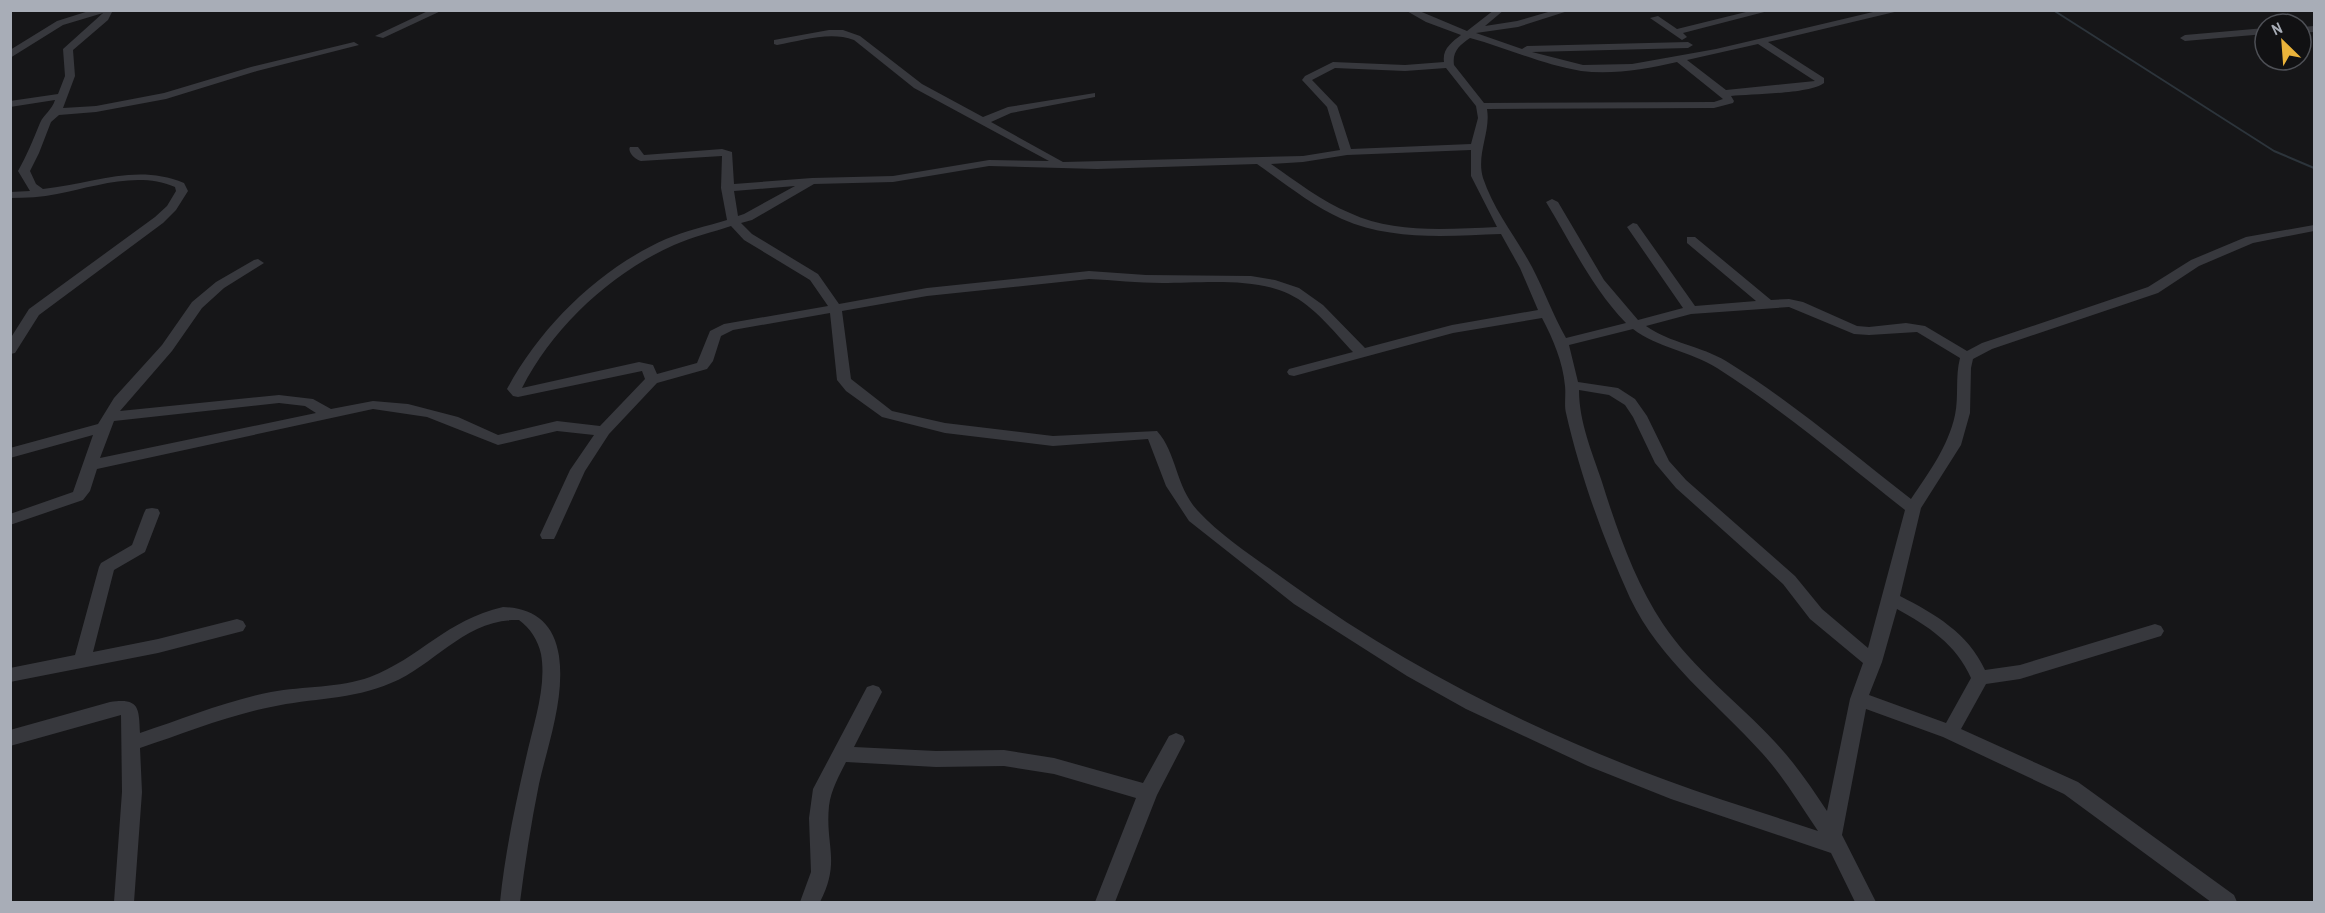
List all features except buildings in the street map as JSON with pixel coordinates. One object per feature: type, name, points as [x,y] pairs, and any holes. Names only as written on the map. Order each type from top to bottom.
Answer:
[{"type":"street","points":[[10,55],[60,23],[103,10]]},
{"type":"street","points":[[41,193],[31,186],[24,171],[46,122],[56,112],[63,96],[70,76],[68,49],[105,18],[109,10]]},
{"type":"street","points":[[380,36],[439,10]]},
{"type":"street","points":[[1409,10],[1512,49],[1548,60],[1594,69],[1634,67],[1698,56],[1840,21],[1899,10]]},
{"type":"street","points":[[1500,10],[1469,32],[1450,51],[1449,65],[1481,106],[1483,118],[1476,147],[1477,177],[1526,268],[1546,314],[1562,343],[1572,385],[1574,418],[1600,504],[1639,598],[1651,619],[1679,658],[1769,748],[1792,776],[1834,840],[1866,903]]},
{"type":"street","points":[[1469,32],[1518,24],[1567,10]]},
{"type":"street","points":[[1676,32],[1768,10]]},
{"type":"street","points":[[1655,18],[1676,32],[1698,56]]},
{"type":"street","points":[[2185,38],[2253,32]]},
{"type":"street","points":[[777,42],[829,33],[843,33],[857,38],[918,86],[1063,165]]},
{"type":"street","points":[[1724,93],[1800,87],[1819,83],[1820,80],[1813,75],[1761,42]]},
{"type":"street","points":[[56,112],[96,110],[166,96],[247,71],[354,45]]},
{"type":"street","points":[[1512,49],[1688,45]]},
{"type":"street","points":[[1481,106],[1647,107],[1714,105],[1729,101],[1724,93],[1679,59]]},
{"type":"street","points":[[1347,152],[1332,106],[1309,84],[1307,80],[1309,78],[1333,65],[1391,68],[1449,65]]},
{"type":"street","points":[[984,121],[1008,110],[1091,95]]},
{"type":"street","points":[[10,104],[63,96]]},
{"type":"street","points":[[727,188],[812,180],[893,179],[989,163],[1063,165],[1259,161],[1303,159],[1347,152],[1476,147]]},
{"type":"street","points":[[634,149],[641,158],[648,159],[726,152],[728,154],[727,188],[734,222],[748,237],[814,277],[824,288],[835,307],[843,349],[844,380],[851,388],[887,414],[945,428],[1041,440],[1152,434],[1158,439],[1178,495],[1193,515],[1272,580],[1380,650],[1486,710],[1604,764],[1711,805],[1834,840]]},
{"type":"street","points":[[1259,161],[1334,209],[1358,221],[1425,233],[1506,230]]},
{"type":"street","points":[[10,195],[41,193],[130,177],[173,181],[180,185],[182,191],[172,208],[159,220],[34,312],[10,350]]},
{"type":"street","points":[[652,380],[648,368],[639,366],[514,392],[525,368],[554,329],[592,293],[620,271],[669,242],[734,222],[768,207],[812,180]]},
{"type":"street","points":[[1552,202],[1603,287],[1634,323],[1669,345],[1701,353],[1760,390],[1913,507]]},
{"type":"street","points":[[1633,227],[1691,310]]},
{"type":"street","points":[[1966,357],[1987,346],[2153,290],[2194,263],[2226,249],[2258,238],[2314,228]]},
{"type":"street","points":[[1691,240],[1766,303]]},
{"type":"street","points":[[10,520],[78,496],[82,491],[88,466],[105,422],[119,401],[167,348],[196,305],[220,285],[258,263]]},
{"type":"street","points":[[548,535],[578,470],[604,431],[652,380],[702,366],[706,361],[715,334],[722,328],[927,291],[1089,275],[1146,279],[1251,280],[1271,283],[1294,291],[1318,308],[1363,354]]},
{"type":"street","points":[[1562,343],[1691,310],[1766,303],[1803,305],[1850,329],[1864,332],[1915,327],[1924,330],[1966,357]]},
{"type":"street","points":[[1294,372],[1452,329],[1546,314]]},
{"type":"street","points":[[1834,840],[1859,699],[1873,662],[1913,507],[1954,445],[1963,414],[1966,357]]},
{"type":"street","points":[[1572,385],[1613,392],[1630,402],[1640,416],[1663,463],[1681,484],[1789,580],[1816,615],[1873,662]]},
{"type":"street","points":[[10,453],[105,422],[279,399],[308,402],[327,413]]},
{"type":"street","points":[[88,466],[327,413],[373,405],[411,408],[437,414],[473,429],[488,439],[498,440],[556,426],[604,431]]},
{"type":"street","points":[[82,662],[107,567],[139,548],[153,513]]},
{"type":"street","points":[[1890,598],[1936,622],[1950,633],[1975,664],[1980,678],[1950,732]]},
{"type":"street","points":[[130,744],[268,700],[294,695],[356,690],[388,677],[419,660],[470,623],[499,614],[520,614],[537,627],[550,655],[549,692],[522,819],[510,903]]},
{"type":"street","points":[[10,675],[158,646],[237,626]]},
{"type":"street","points":[[1980,678],[2020,672],[2156,631]]},
{"type":"street","points":[[810,903],[818,888],[824,858],[818,802],[873,692]]},
{"type":"street","points":[[1859,699],[1950,732],[2071,788],[2227,903]]},
{"type":"street","points":[[10,738],[92,713],[125,707],[130,711],[132,792],[124,903]]},
{"type":"street","points":[[1105,903],[1148,793],[1176,741]]},
{"type":"street","points":[[842,754],[936,759],[1004,758],[1054,765],[1148,793]]},
{"type":"waterway","points":[[2053,10],[2274,151],[2314,168]]}]
